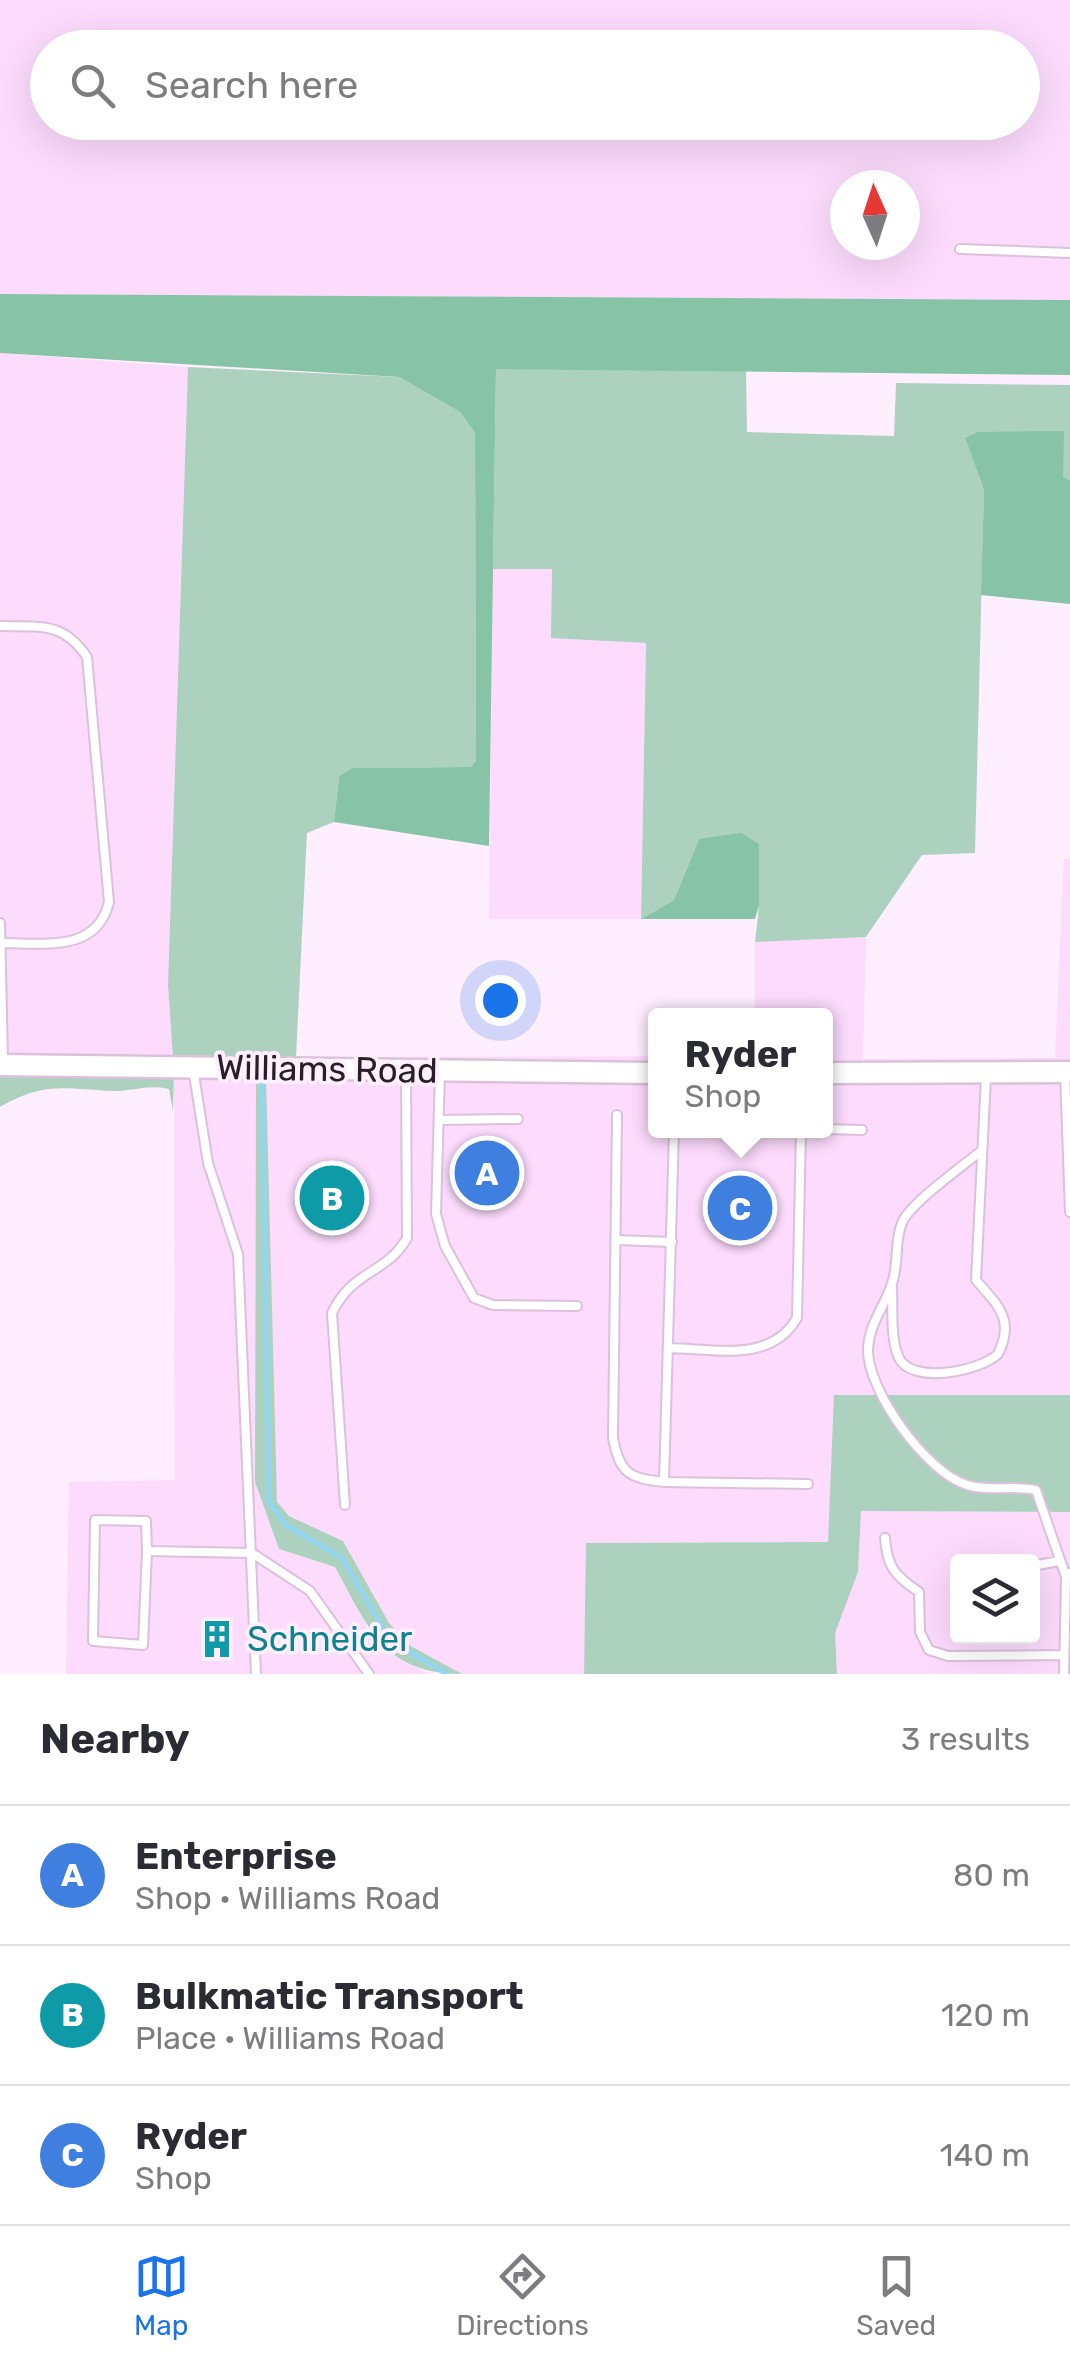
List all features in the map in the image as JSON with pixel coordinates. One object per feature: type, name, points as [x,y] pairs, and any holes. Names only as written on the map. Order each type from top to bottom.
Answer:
[{"type":"main road","name":"Williams Road","points":[[2,1065],[648,1073]]},
{"type":"main road","points":[[833,1073],[1068,1072]]},
{"type":"lane","points":[[960,249],[1070,253]]},
{"type":"lane","points":[[0,626],[54,628],[74,637],[87,656],[109,902],[106,918],[91,935],[64,943],[3,943]]},
{"type":"lane","points":[[0,923],[2,1065]]},
{"type":"lane","points":[[193,1068],[208,1163],[238,1254],[256,1674]]},
{"type":"lane","points":[[345,1504],[332,1313],[344,1288],[398,1254],[407,1238],[406,1070]]},
{"type":"lane","points":[[440,1071],[436,1214],[444,1246],[474,1298],[493,1306],[577,1306]]},
{"type":"lane","points":[[981,1150],[901,1223],[892,1286],[896,1350],[906,1366],[948,1372],[976,1369],[998,1354],[1004,1326],[999,1301],[976,1280],[987,1072]]},
{"type":"lane","points":[[1068,1072],[1070,1212]]},
{"type":"lane","points":[[618,1115],[613,1438],[618,1467],[631,1478],[664,1482],[808,1484]]},
{"type":"lane","points":[[438,1120],[518,1119]]},
{"type":"lane","points":[[833,1129],[862,1130]]},
{"type":"lane","points":[[664,1482],[674,1138]]},
{"type":"lane","points":[[669,1348],[764,1350],[786,1337],[797,1318],[801,1138]]},
{"type":"lane","points":[[616,1240],[672,1242]]},
{"type":"lane","points":[[892,1286],[874,1314],[868,1349],[880,1396],[916,1444],[947,1476],[970,1487],[1036,1490],[1059,1561],[1068,1575],[1064,1674]]},
{"type":"lane","points":[[95,1520],[146,1521],[147,1551],[143,1645],[93,1641],[95,1520]]},
{"type":"lane","points":[[884,1538],[886,1562],[895,1575],[919,1592],[920,1632],[929,1650],[948,1656],[1064,1655]]},
{"type":"lane","points":[[147,1551],[252,1553],[310,1591],[370,1674]]},
{"type":"lane","points":[[1040,1565],[1059,1561]]},
{"type":"shaded area","points":[[0,0],[1070,0],[1070,300],[0,294]]},
{"type":"shaded area","points":[[0,353],[188,367],[168,985],[174,1073],[256,1076],[255,1482],[279,1549],[335,1567],[375,1642],[429,1674],[66,1674],[69,1482],[175,1480],[174,1074],[0,1073]]},
{"type":"shaded area","points":[[493,569],[552,569],[646,643],[641,919],[489,919]]},
{"type":"shaded area","points":[[1064,859],[1070,859],[1070,1395],[835,1395],[828,1542],[587,1543],[584,1674],[462,1674],[409,1645],[389,1623],[343,1541],[289,1516],[276,1502],[266,1058],[648,1056],[648,1138],[833,1138],[833,1008],[755,1008],[755,942],[866,937],[863,1059],[1055,1058]]},
{"type":"shaded area","points":[[861,1511],[1070,1512],[1070,1674],[837,1674],[835,1633],[858,1572]]},
{"type":"green space","points":[[0,294],[1070,300],[1070,375],[496,369],[489,846],[334,822],[339,776],[352,768],[471,767],[476,761],[475,433],[460,412],[399,377],[0,353]]},
{"type":"green space","points":[[188,367],[399,377],[460,412],[475,433],[476,761],[472,767],[352,768],[339,776],[334,822],[307,833],[296,1057],[173,1058],[168,985]]},
{"type":"green space","points":[[496,368],[746,371],[747,432],[894,436],[896,383],[1070,385],[1070,480],[965,438],[984,490],[975,853],[922,855],[866,937],[755,942],[759,906],[699,839],[674,900],[641,919],[646,643],[551,638],[552,569],[493,569]]},
{"type":"green space","points":[[1064,431],[1063,477],[1070,480],[1070,604],[981,595],[984,490],[965,438],[978,432]]},
{"type":"green space","points":[[741,833],[759,844],[759,906],[755,919],[641,919],[674,900],[699,839]]},
{"type":"green space","points":[[0,1073],[174,1074],[173,1111],[169,1089],[155,1087],[43,1090],[0,1107]]},
{"type":"green space","points":[[266,1075],[277,1502],[289,1516],[343,1541],[389,1623],[409,1645],[462,1674],[414,1666],[396,1656],[369,1627],[335,1567],[279,1549],[255,1482],[256,1076]]},
{"type":"green space","points":[[834,1395],[1070,1395],[1070,1512],[861,1511],[858,1572],[835,1633],[837,1674],[584,1674],[586,1543],[828,1542]]},
{"type":"waterway","points":[[262,1079],[269,1502],[286,1525],[342,1558],[390,1640],[447,1674]]},
{"type":"place","name":"Enterprise","points":[[487,1173]]},
{"type":"place","name":"Bulkmatic Transport","points":[[332,1198]]},
{"type":"place","name":"Ryder","points":[[740,1208]]},
{"type":"place","name":"Schneider","points":[[217,1639]]}]
